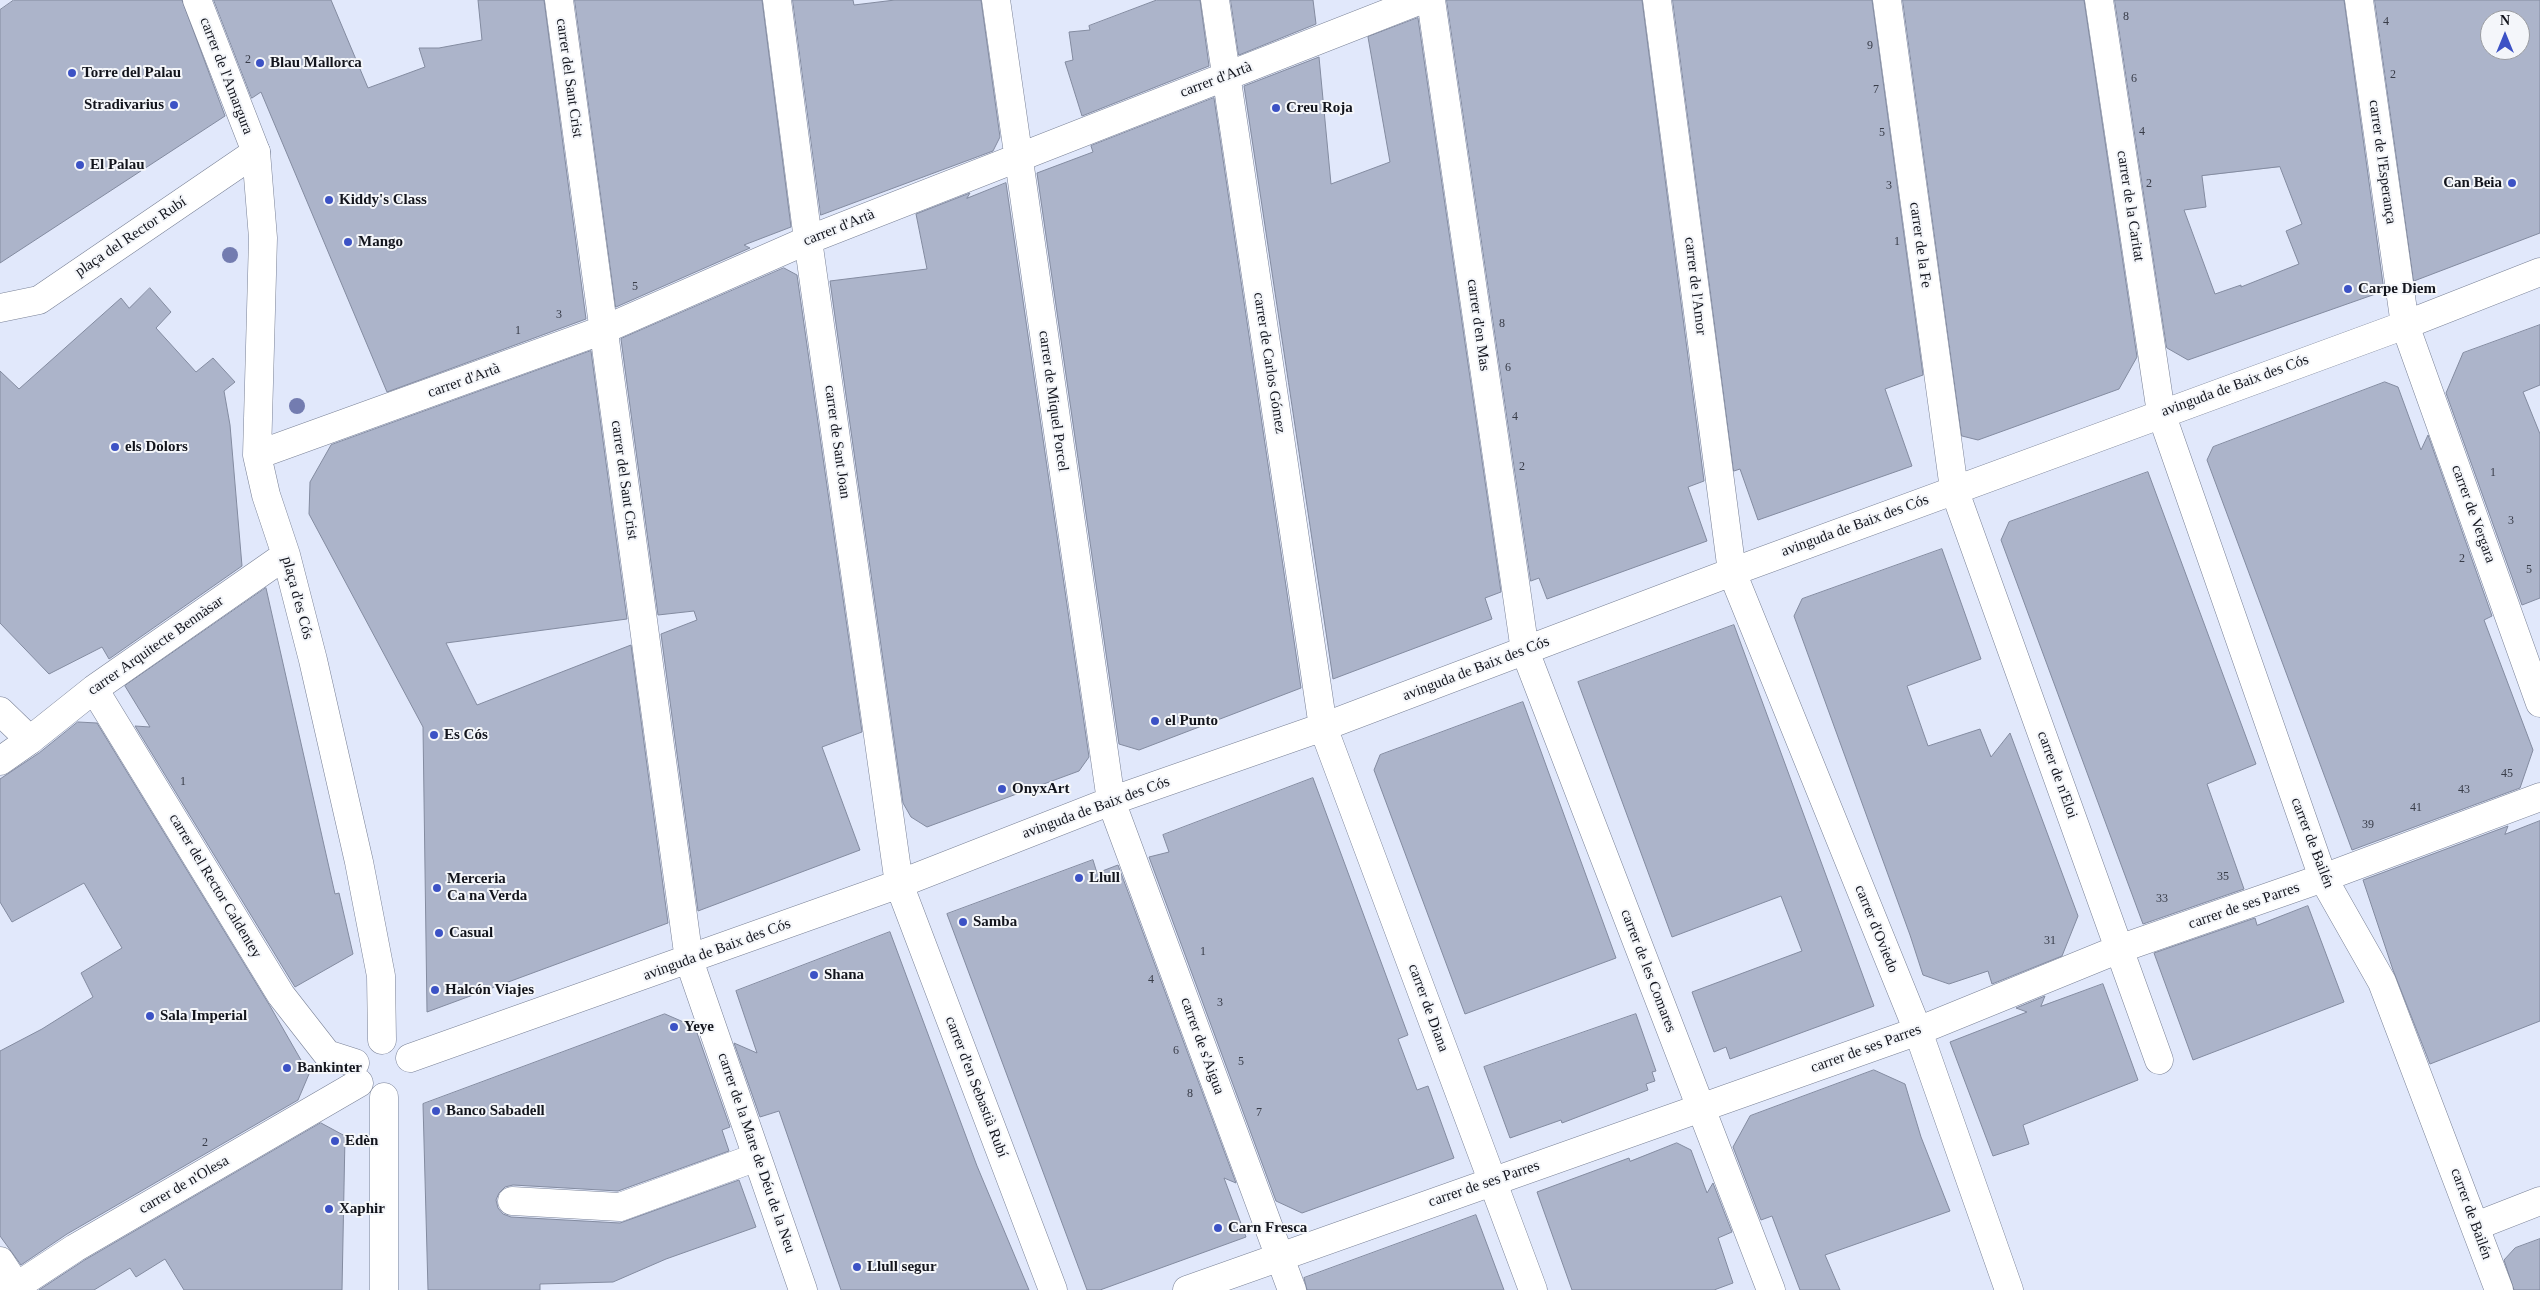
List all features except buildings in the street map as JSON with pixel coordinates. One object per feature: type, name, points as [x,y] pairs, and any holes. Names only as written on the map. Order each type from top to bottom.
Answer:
[{"type":"street","name":"carrer de l'Amargura","points":[[197,0],[256,152]]},
{"type":"street","name":"carrer del Sant Crist","points":[[559,0],[689,960]]},
{"type":"street","name":"carrer de Sant Joan","points":[[777,0],[808,240],[899,884]]},
{"type":"street","name":"carrer de Miquel Porcel","points":[[996,0],[1017,158],[1111,801]]},
{"type":"street","name":"carrer de Carlos Gómez","points":[[1215,0],[1324,727]]},
{"type":"street","name":"carrer d'Artà","points":[[257,455],[603,330],[808,240],[1421,0]]},
{"type":"street","name":"carrer d'en Mas","points":[[1431,0],[1525,651]]},
{"type":"street","name":"carrer de l'Amor","points":[[1657,0],[1732,572]]},
{"type":"street","name":"carrer de la Fe","points":[[1887,0],[1954,489]]},
{"type":"street","name":"carrer de la Caritat","points":[[2099,0],[2161,413]]},
{"type":"street","name":"carrer de l'Esperança","points":[[2359,0],[2405,324]]},
{"type":"street","name":"plaça del Rector Rubí","points":[[0,308],[40,300],[256,152]]},
{"type":"street","name":"plaça d'es Cós","points":[[256,152],[263,238],[257,455],[266,495],[286,555],[359,862],[381,976],[382,1040]]},
{"type":"street","name":"avinguda de Baix des Cós","points":[[402,1081],[689,960],[899,884],[1111,801],[1324,727],[1732,572],[2405,324],[2540,272]]},
{"type":"street","name":"carrer de Vergara","points":[[2405,324],[2540,703]]},
{"type":"street","name":"carrer de Bailén","points":[[2161,413],[2322,878],[2382,982],[2499,1290]]},
{"type":"street","name":"carrer de n'Eloi","points":[[1954,489],[2159,1060]]},
{"type":"street","name":"carrer Arquitecte Bennàsar","points":[[0,761],[30,740],[94,689],[286,555]]},
{"type":"street","name":"carrer d'Oviedo","points":[[1732,572],[1918,1032],[2009,1290]]},
{"type":"street","name":"carrer de les Comares","points":[[1525,651],[1771,1290]]},
{"type":"street","name":"carrer del Rector Caldentey","points":[[94,689],[281,995],[327,1054],[357,1073]]},
{"type":"street","points":[[0,711],[30,740]]},
{"type":"street","name":"carrer de Diana","points":[[1324,727],[1533,1290]]},
{"type":"street","name":"carrer de ses Parres","points":[[1188,1290],[1918,1032],[2119,949],[2322,878],[2540,797]]},
{"type":"street","name":"carrer de s'Aigua","points":[[1111,801],[1292,1290]]},
{"type":"street","name":"carrer d'en Sebastià Rubí","points":[[899,884],[1053,1290]]},
{"type":"street","name":"carrer de la Mare de Déu de la Neu","points":[[689,960],[804,1290]]},
{"type":"street","points":[[384,1290],[402,1081],[399,1044],[382,1040],[365,1047],[358,1054],[357,1073],[374,1096],[402,1081]]},
{"type":"street","name":"carrer de n'Olesa","points":[[16,1289],[75,1248],[357,1073]]},
{"type":"street","points":[[512,1202],[620,1207],[757,1157]]},
{"type":"street","points":[[2476,1226],[2540,1202]]},
{"type":"street","points":[[0,1261],[16,1289]]},
{"type":"place","name":"Blau Mallorca","points":[[260,63]]},
{"type":"place","name":"Torre del Palau","points":[[72,73]]},
{"type":"place","name":"Stradivarius","points":[[174,105]]},
{"type":"place","name":"Creu Roja","points":[[1276,108]]},
{"type":"place","name":"El Palau","points":[[80,165]]},
{"type":"place","name":"Can Beia","points":[[2512,183]]},
{"type":"place","name":"Kiddy's Class","points":[[329,200]]},
{"type":"place","name":"Mango","points":[[348,242]]},
{"type":"place","name":"Carpe Diem","points":[[2348,289]]},
{"type":"place","name":"els Dolors","points":[[115,447]]},
{"type":"place","name":"el Punto","points":[[1155,721]]},
{"type":"place","name":"Es Cós","points":[[434,735]]},
{"type":"place","name":"OnyxArt","points":[[1002,789]]},
{"type":"place","name":"Llull","points":[[1079,878]]},
{"type":"place","name":"Merceria Ca na Verda","points":[[437,888]]},
{"type":"place","name":"Samba","points":[[963,922]]},
{"type":"place","name":"Casual","points":[[439,933]]},
{"type":"place","name":"Shana","points":[[814,975]]},
{"type":"place","name":"Halcón Viajes","points":[[435,990]]},
{"type":"place","name":"Sala Imperial","points":[[150,1016]]},
{"type":"place","name":"Yeye","points":[[674,1027]]},
{"type":"place","name":"Bankinter","points":[[287,1068]]},
{"type":"place","name":"Banco Sabadell","points":[[436,1111]]},
{"type":"place","name":"Edèn","points":[[335,1141]]},
{"type":"place","name":"Xaphir","points":[[329,1209]]},
{"type":"place","name":"Carn Fresca","points":[[1218,1228]]},
{"type":"place","name":"Llull segur","points":[[857,1267]]}]
